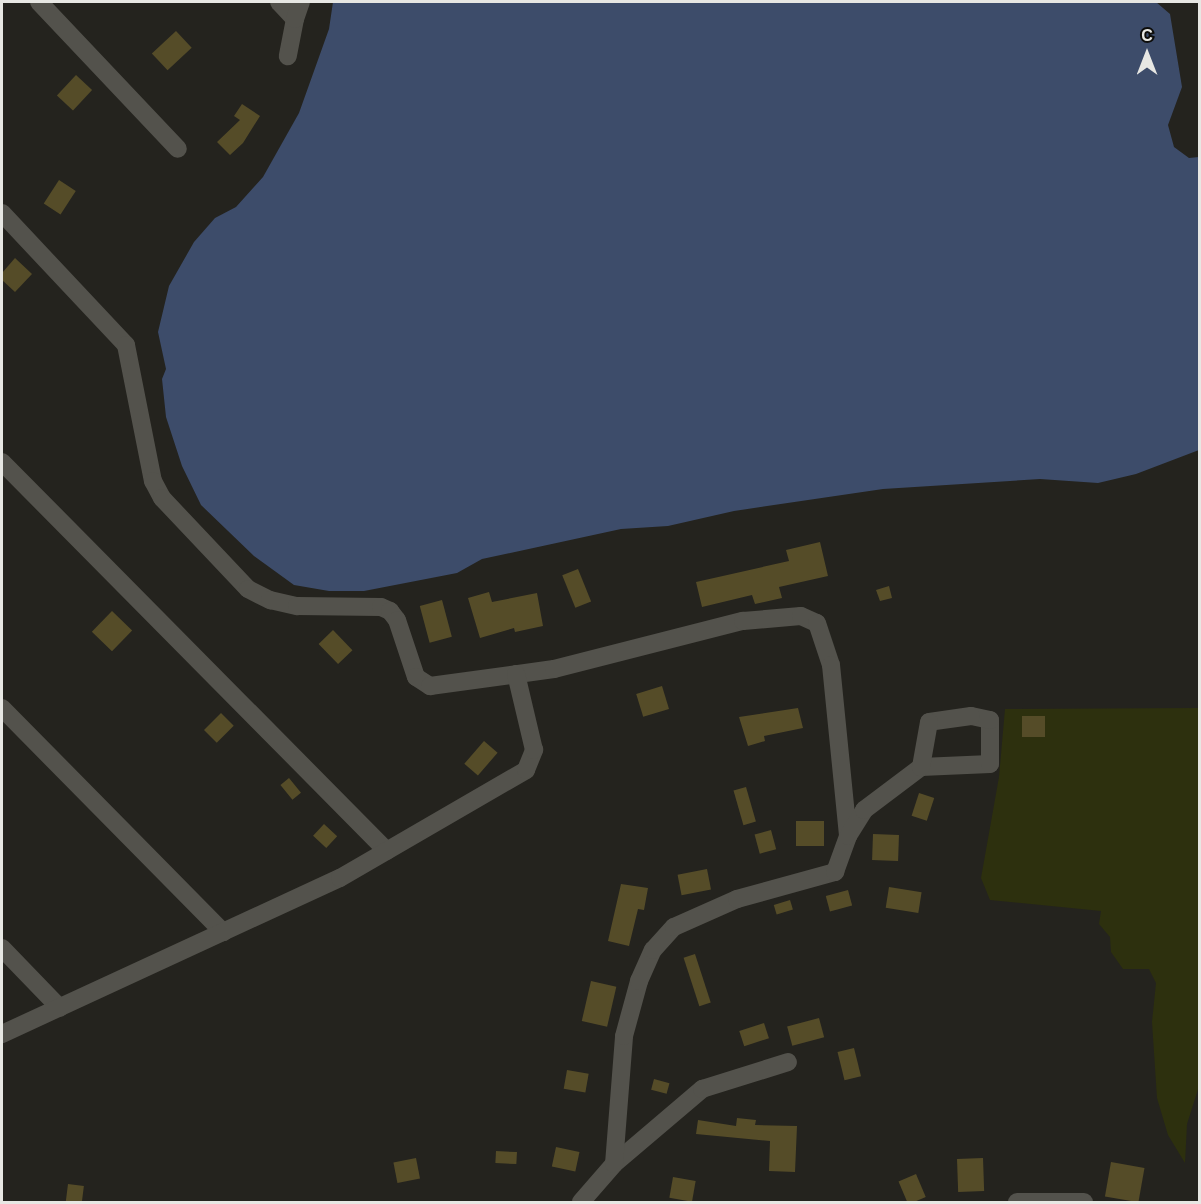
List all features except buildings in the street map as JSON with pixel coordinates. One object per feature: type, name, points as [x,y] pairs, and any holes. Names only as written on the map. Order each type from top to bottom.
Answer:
[{"type":"street","points":[[39,2],[178,149]]},
{"type":"street","points":[[279,2],[295,19]]},
{"type":"street","points":[[288,56],[295,19],[301,2]]},
{"type":"street","points":[[2,213],[126,345],[153,481],[162,498],[248,588],[270,600],[297,606],[381,607],[390,611],[397,620],[416,677],[423,684],[439,686],[554,669],[743,621],[801,616],[817,623],[831,665],[848,836]]},
{"type":"street","points":[[2,462],[387,851]]},
{"type":"street","points":[[2,1034],[340,878],[526,770],[534,750],[516,674]]},
{"type":"street","points":[[2,708],[224,932]]},
{"type":"street","points":[[614,1164],[624,1036],[639,981],[653,950],[674,927],[737,899],[835,872],[848,836],[864,810],[921,766]]},
{"type":"street","points":[[2,948],[60,1008]]},
{"type":"street","points":[[581,1203],[614,1164],[702,1089],[788,1062]]},
{"type":"street","points":[[1017,1203],[1084,1203]]},
{"type":"green space","points":[[1199,708],[1200,1083],[1187,1124],[1185,1163],[1168,1135],[1157,1098],[1152,1022],[1156,983],[1149,969],[1123,969],[1111,952],[1110,937],[1099,924],[1101,911],[990,900],[981,878],[999,777],[1005,709]]},
{"type":"water","points":[[333,2],[1156,2],[1170,14],[1182,87],[1168,125],[1174,147],[1189,158],[1199,157],[1199,450],[1136,474],[1098,483],[1040,479],[883,489],[734,511],[668,526],[621,529],[482,559],[457,573],[364,591],[329,591],[294,585],[254,556],[201,505],[182,466],[166,417],[162,379],[166,369],[158,332],[169,286],[194,242],[215,218],[236,207],[263,177],[299,113],[329,29]]}]
